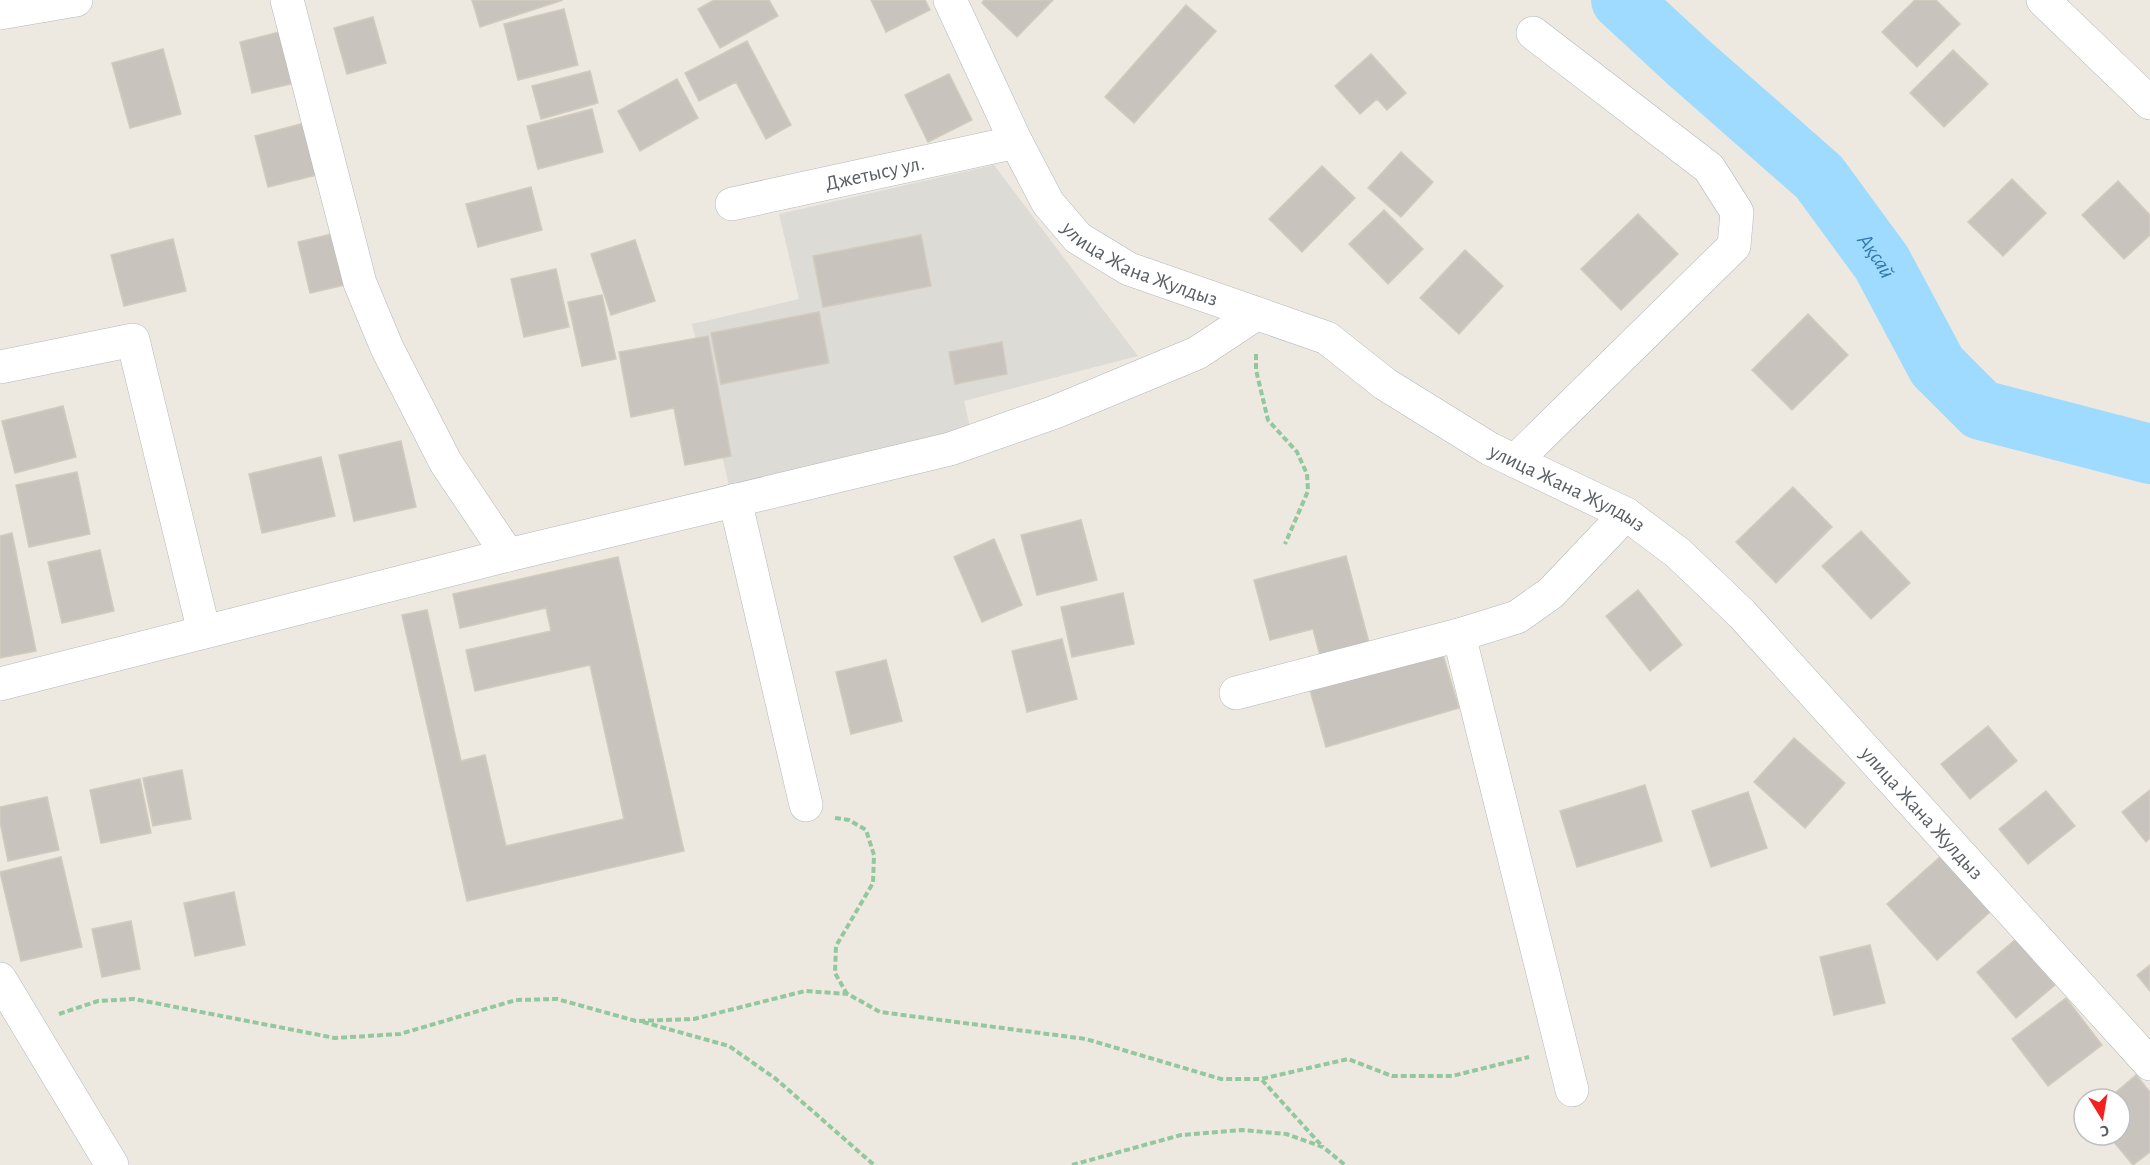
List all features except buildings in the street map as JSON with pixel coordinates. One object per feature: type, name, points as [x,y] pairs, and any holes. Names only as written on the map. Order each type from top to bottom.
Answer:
[{"type":"street","points":[[0,13],[76,0]]},
{"type":"street","points":[[287,0],[360,283],[387,348],[446,463],[508,555]]},
{"type":"street","name":"улица Жана Жулдыз","points":[[950,0],[1048,203],[1078,238],[1129,269],[1327,338],[1385,384],[1439,420],[1490,449],[1626,514],[1678,553],[1742,614],[2150,1064]]},
{"type":"street","points":[[2043,0],[2150,103]]},
{"type":"street","points":[[1515,461],[1734,246],[1737,212],[1709,168],[1533,33]]},
{"type":"street","name":"Джетысу ул.","points":[[732,204],[1017,142]]},
{"type":"street","points":[[0,684],[508,555],[950,448],[1055,412],[1197,353],[1256,314]]},
{"type":"street","points":[[0,367],[133,340],[204,632]]},
{"type":"street","points":[[735,501],[806,805]]},
{"type":"street","points":[[1236,693],[1459,635],[1517,617],[1551,593],[1626,514]]},
{"type":"street","points":[[1459,635],[1572,1090]]},
{"type":"street","points":[[0,979],[112,1165]]},
{"type":"path","points":[[1256,314],[1257,370],[1268,420],[1297,452],[1307,474],[1308,491],[1285,544]]},
{"type":"path","points":[[806,805],[821,816],[849,820],[866,830],[874,855],[873,883],[837,946],[835,973],[848,994]]},
{"type":"path","points":[[636,1021],[694,1019],[805,991],[848,994],[880,1012],[1086,1039],[1221,1079],[1261,1079],[1348,1059],[1392,1076],[1452,1076],[1562,1050]]},
{"type":"path","points":[[28,1025],[98,1001],[134,999],[335,1038],[400,1034],[516,1000],[557,999],[729,1046],[776,1079],[874,1165]]},
{"type":"path","points":[[1261,1079],[1323,1147],[1345,1165]]},
{"type":"path","points":[[1072,1165],[1191,1134],[1242,1131],[1286,1134],[1323,1147]]},
{"type":"shaded area","points":[[994,165],[1138,356],[964,401],[970,427],[729,486],[692,324],[799,299],[779,214]]},
{"type":"waterway","name":"Ақсай","points":[[1621,0],[1819,177],[1882,263],[1937,366],[1981,410],[2150,454]]}]
